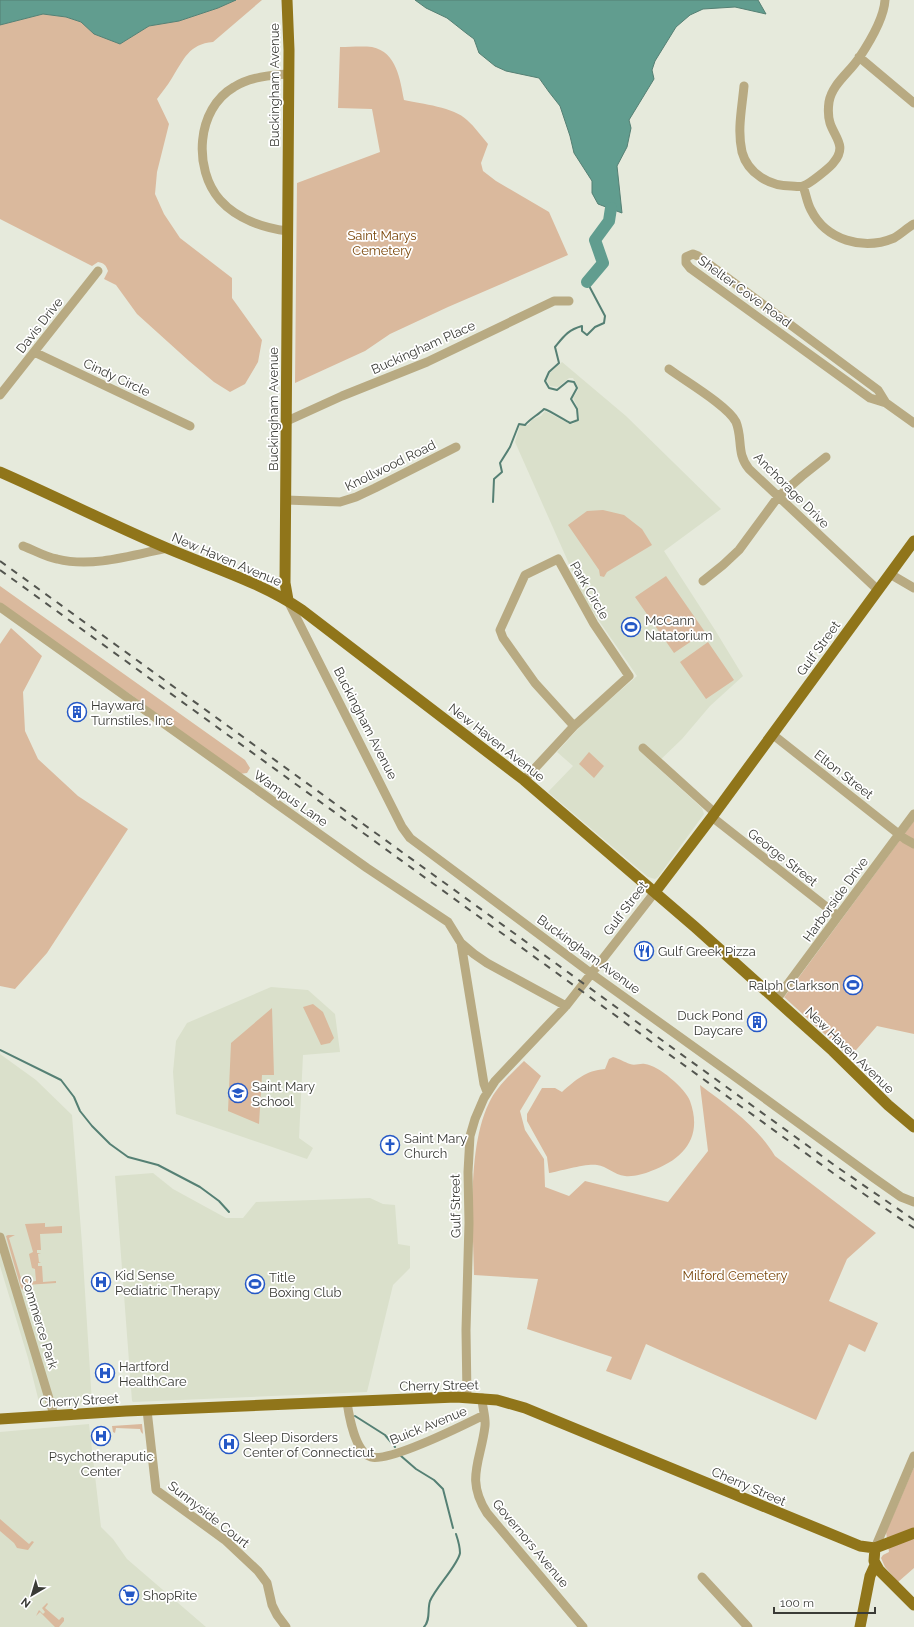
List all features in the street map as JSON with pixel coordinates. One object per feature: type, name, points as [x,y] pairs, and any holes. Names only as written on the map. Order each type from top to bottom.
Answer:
[{"type":"main road","name":"Buckingham Avenue","points":[[287,0],[289,74],[285,590],[288,600]]},
{"type":"main road","name":"New Haven Avenue","points":[[0,472],[168,548],[288,600],[524,780],[655,892],[833,1051],[888,1105],[914,1127]]},
{"type":"main road","name":"Gulf Street","points":[[655,892],[714,815],[914,541]]},
{"type":"main road","name":"Cherry Street","points":[[0,1419],[147,1410],[466,1397],[496,1400],[525,1408],[860,1546],[875,1548]]},
{"type":"main road","points":[[914,1533],[875,1548],[873,1556],[875,1565],[886,1579],[914,1604]]},
{"type":"main road","points":[[860,1627],[870,1576],[875,1565]]},
{"type":"street","points":[[744,86],[739,125],[742,153],[747,164],[756,174],[767,182],[783,186],[803,186],[832,165],[838,156],[839,142],[830,123],[828,111],[829,100],[835,88],[859,57],[879,23],[885,7],[885,0]]},
{"type":"street","points":[[859,57],[914,103]]},
{"type":"street","points":[[288,231],[278,230],[247,220],[232,211],[220,200],[209,181],[205,170],[202,146],[203,134],[212,110],[232,88],[244,82],[262,77],[289,74]]},
{"type":"street","points":[[803,186],[809,206],[816,218],[828,231],[845,240],[867,244],[882,242],[898,236],[914,224]]},
{"type":"street","name":"Shelter Cove Road","points":[[886,403],[878,390],[695,255],[689,254],[686,257],[686,263],[690,268],[870,398],[886,403],[914,423]]},
{"type":"street","name":"Davis Drive","points":[[0,395],[98,271]]},
{"type":"street","name":"Buckingham Place","points":[[287,421],[342,396],[427,362],[554,301],[569,301]]},
{"type":"street","points":[[796,345],[804,335]]},
{"type":"street","name":"Cindy Circle","points":[[34,352],[190,426]]},
{"type":"street","name":"Anchorage Drive","points":[[669,369],[727,410],[736,422],[741,455],[746,466],[878,590]]},
{"type":"street","name":"Knollwood Road","points":[[286,500],[340,502],[348,500],[456,447]]},
{"type":"street","points":[[703,580],[723,565],[739,550],[778,497],[826,457]]},
{"type":"street","points":[[23,546],[52,558],[78,561],[98,561],[168,548]]},
{"type":"street","name":"Park Circle","points":[[558,559],[594,624],[629,676],[574,726],[535,683],[503,638],[500,630],[525,575],[558,559]]},
{"type":"street","points":[[890,574],[914,588]]},
{"type":"street","name":"Buckingham Avenue","points":[[288,600],[406,834],[592,974],[874,1178],[902,1197],[914,1202]]},
{"type":"street","name":"Wampus Lane","points":[[0,608],[367,868],[448,922],[461,943],[486,963],[566,1006]]},
{"type":"street","points":[[524,780],[574,726]]},
{"type":"street","name":"Elton Street","points":[[772,734],[899,834],[914,844]]},
{"type":"street","name":"George Street","points":[[644,748],[714,815],[838,916]]},
{"type":"street","name":"Harborside Drive","points":[[776,1000],[914,814]]},
{"type":"street","name":"Gulf Street","points":[[466,1397],[466,1330],[469,1260],[468,1178],[470,1144],[474,1119],[495,1081],[566,1006],[655,892]]},
{"type":"street","points":[[461,943],[484,1084],[488,1092]]},
{"type":"street","name":"Commerce Park","points":[[0,1237],[54,1415]]},
{"type":"street","name":"Governors Avenue","points":[[482,1398],[485,1427],[475,1482],[480,1501],[487,1513],[583,1627]]},
{"type":"street","name":"Buick Avenue","points":[[347,1402],[349,1419],[355,1436],[367,1454],[372,1457],[401,1452],[443,1435],[484,1415]]},
{"type":"street","name":"Sunnyside Court","points":[[147,1410],[156,1490],[225,1540],[258,1571],[267,1583],[272,1605],[286,1627]]},
{"type":"street","points":[[875,1548],[914,1456]]},
{"type":"street","points":[[702,1577],[748,1627]]},
{"type":"shaded area","points":[[562,362],[626,416],[721,509],[664,551],[743,676],[710,706],[682,739],[655,765],[702,808],[704,814],[655,879],[648,877],[548,792],[573,766],[557,752],[585,721],[637,676],[586,602],[515,442],[520,425],[528,425],[533,419],[541,416],[545,411],[570,424],[573,424],[579,419],[577,406],[573,398],[578,390],[578,387],[573,378],[569,378],[558,387],[550,386],[547,381],[550,373]]},
{"type":"shaded area","name":"Saint Mary School","points":[[271,987],[308,990],[335,1014],[340,1052],[303,1055],[299,1138],[313,1148],[307,1159],[176,1114],[173,1072],[176,1041],[187,1023]]},
{"type":"shaded area","points":[[0,1054],[36,1080],[72,1115],[92,1403],[40,1406],[28,1358],[0,1266]]},
{"type":"shaded area","points":[[153,1173],[173,1189],[226,1218],[243,1218],[256,1202],[370,1198],[383,1204],[395,1205],[398,1244],[410,1246],[410,1268],[393,1285],[367,1392],[132,1401],[115,1176]]},
{"type":"shaded area","points":[[89,1424],[101,1527],[113,1539],[127,1559],[206,1627],[0,1627],[0,1432]]},
{"type":"green space","points":[[236,0],[262,0],[213,42],[205,43],[193,49],[184,59],[157,99],[169,124],[157,172],[155,194],[164,214],[180,238],[232,278],[232,298],[262,340],[258,362],[245,384],[230,392],[214,382],[137,314],[116,285],[104,279],[108,271],[102,263],[98,262],[92,266],[0,219],[0,25],[43,14],[66,17],[81,22],[94,34],[120,44],[149,26],[179,21],[218,8]]},
{"type":"green space","name":"Saint Marys Cemetery","points":[[340,47],[372,47],[380,50],[387,55],[396,68],[404,100],[446,109],[467,120],[488,144],[481,163],[483,171],[496,181],[549,212],[568,255],[390,334],[365,351],[295,383],[297,183],[380,152],[372,109],[338,108]]},
{"type":"green space","points":[[603,510],[624,515],[642,529],[652,545],[607,572],[604,577],[600,576],[599,570],[568,525],[587,511]]},
{"type":"green space","points":[[666,576],[705,632],[674,653],[635,597]]},
{"type":"green space","points":[[0,586],[245,760],[250,768],[247,773],[239,774],[130,694],[49,641],[0,606]]},
{"type":"green space","points":[[11,628],[42,656],[23,692],[25,731],[38,759],[78,796],[128,829],[47,953],[15,989],[0,986],[0,644]]},
{"type":"green space","points":[[708,642],[734,680],[706,699],[680,662]]},
{"type":"green space","points":[[589,752],[604,766],[594,778],[579,764]]},
{"type":"green space","points":[[914,821],[914,1034],[877,1026],[850,1057],[784,997]]},
{"type":"green space","points":[[313,1004],[323,1012],[334,1038],[330,1043],[321,1045],[303,1007]]},
{"type":"green space","points":[[272,1008],[274,1075],[262,1075],[259,1124],[228,1111],[231,1043]]},
{"type":"green space","points":[[613,1057],[632,1065],[651,1065],[671,1078],[683,1090],[690,1101],[694,1125],[692,1136],[688,1145],[673,1160],[663,1166],[638,1175],[621,1175],[604,1167],[593,1165],[580,1166],[549,1173],[547,1157],[527,1121],[527,1114],[542,1088],[555,1088],[562,1092],[587,1074],[605,1069],[609,1059]]},
{"type":"green space","name":"Milford Cemetery","points":[[524,1061],[541,1076],[520,1111],[525,1130],[544,1159],[545,1187],[569,1196],[585,1181],[668,1202],[708,1151],[700,1085],[751,1126],[768,1145],[775,1156],[876,1233],[847,1259],[829,1301],[878,1323],[865,1352],[849,1344],[816,1420],[646,1344],[631,1380],[606,1371],[612,1357],[527,1329],[538,1279],[474,1275],[473,1187],[477,1142],[482,1121],[492,1097],[505,1080]]},
{"type":"green space","points":[[45,1223],[45,1227],[62,1226],[62,1233],[40,1234],[41,1250],[37,1250],[37,1253],[41,1253],[38,1254],[39,1262],[41,1263],[38,1263],[38,1266],[42,1266],[43,1282],[56,1281],[56,1283],[26,1285],[26,1289],[23,1290],[21,1288],[6,1236],[15,1235],[9,1238],[21,1278],[27,1278],[28,1282],[36,1281],[35,1269],[32,1268],[29,1254],[33,1252],[25,1224]]},
{"type":"green space","points":[[142,1424],[143,1434],[140,1429],[116,1428],[115,1433],[113,1432],[112,1426]]},
{"type":"green space","points":[[914,1467],[914,1568],[898,1582],[885,1567],[881,1558],[889,1552],[886,1532]]},
{"type":"green space","points":[[0,1519],[29,1544],[32,1541],[34,1542],[28,1550],[17,1548],[14,1543],[0,1531]]},
{"type":"green space","points":[[47,1603],[48,1604],[45,1608],[59,1620],[62,1617],[64,1618],[64,1621],[59,1627],[55,1627],[40,1612],[36,1616],[39,1610],[43,1614],[45,1612],[42,1608]]},
{"type":"water","points":[[0,0],[236,0],[218,8],[179,21],[149,26],[120,44],[94,34],[81,22],[66,17],[43,14],[0,25]]},
{"type":"water","points":[[415,0],[758,0],[766,14],[735,7],[703,9],[690,15],[676,27],[655,61],[652,70],[654,79],[629,120],[631,128],[627,147],[617,166],[622,213],[598,204],[592,193],[592,181],[574,153],[560,106],[539,78],[506,71],[495,66],[479,53],[474,39],[447,18],[426,8]]},
{"type":"waterway","points":[[587,282],[603,263],[595,240],[609,221],[611,208]]},
{"type":"waterway","points":[[493,502],[494,479],[502,472],[500,463],[510,447],[519,424],[525,425],[544,409],[570,423],[578,420],[577,409],[571,399],[577,388],[574,382],[568,381],[557,390],[549,388],[545,381],[549,372],[559,363],[555,347],[564,337],[573,329],[582,326],[582,331],[587,335],[595,327],[604,323],[605,316],[587,282]]},
{"type":"waterway","points":[[0,1050],[61,1080],[74,1097],[80,1111],[92,1126],[110,1144],[128,1157],[158,1165],[200,1187],[219,1201],[229,1212]]},
{"type":"waterway","points":[[355,1416],[385,1435],[395,1447]]},
{"type":"waterway","points":[[401,1456],[416,1469],[434,1480],[443,1489],[453,1528]]},
{"type":"waterway","points":[[424,1627],[428,1618],[430,1601],[455,1564],[460,1553],[456,1534]]},
{"type":"railway","points":[[0,561],[837,1167],[914,1220]]},
{"type":"railway","points":[[0,570],[833,1173],[914,1228]]},
{"type":"place","name":"McCann Natatorium","points":[[631,627]]},
{"type":"place","name":"Hayward Turnstiles, Inc","points":[[77,712]]},
{"type":"place","name":"Gulf Greek Pizza","points":[[644,951]]},
{"type":"place","name":"Ralph Clarkson","points":[[853,985]]},
{"type":"place","name":"Duck Pond Daycare","points":[[757,1022]]},
{"type":"place","name":"Saint Mary School","points":[[238,1093]]},
{"type":"place","name":"Saint Mary Church","points":[[390,1145]]},
{"type":"place","name":"Kid Sense Pediatric Therapy","points":[[101,1282]]},
{"type":"place","name":"Title Boxing Club","points":[[255,1284]]},
{"type":"place","name":"Hartford HealthCare","points":[[105,1373]]},
{"type":"place","name":"Psychotheraputic Center","points":[[101,1436]]},
{"type":"place","name":"Sleep Disorders Center of Connecticut","points":[[229,1444]]},
{"type":"place","name":"ShopRite","points":[[129,1595]]}]
